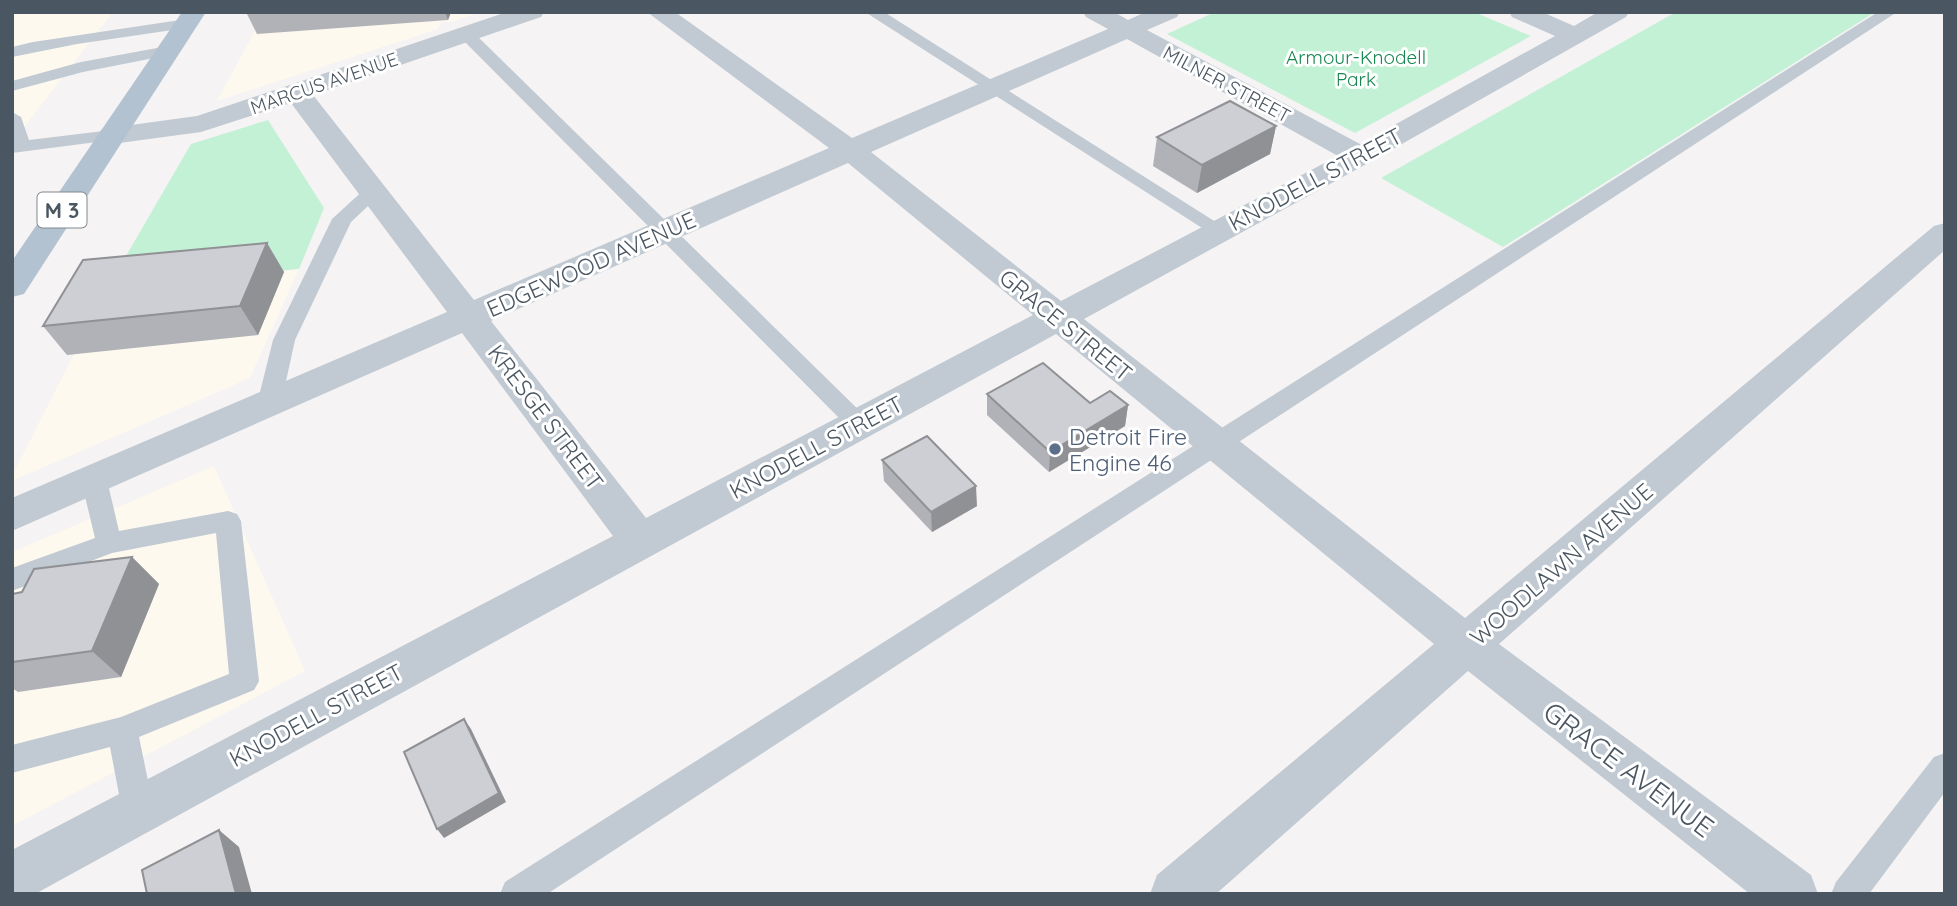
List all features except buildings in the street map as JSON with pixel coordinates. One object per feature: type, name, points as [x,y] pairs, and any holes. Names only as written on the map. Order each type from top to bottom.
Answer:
[{"type":"main road","name":"M 3","points":[[12,286],[191,18]]},
{"type":"street","name":"MARCUS AVENUE","points":[[112,135],[201,124],[532,12]]},
{"type":"street","name":"GRACE STREET","points":[[659,12],[851,151],[1467,645]]},
{"type":"street","name":"MILNER STREET","points":[[1095,12],[1360,156]]},
{"type":"street","name":"EDGEWOOD AVENUE","points":[[12,515],[1168,12]]},
{"type":"street","points":[[1521,12],[1574,35]]},
{"type":"street","name":"KNODELL STREET","points":[[21,881],[138,810],[1360,156],[1618,12]]},
{"type":"street","name":"KRESGE STREET","points":[[297,92],[641,542]]},
{"type":"street","name":"WOODLAWN AVENUE","points":[[1176,894],[1945,233]]},
{"type":"street","name":"GRACE AVENUE","points":[[1467,645],[1792,894]]},
{"type":"lane","points":[[873,12],[1220,230]]},
{"type":"lane","points":[[517,894],[1889,12]]},
{"type":"lane","points":[[12,52],[56,40],[103,37],[191,18]]},
{"type":"lane","points":[[467,35],[859,424]]},
{"type":"lane","points":[[12,86],[81,67],[168,51]]},
{"type":"lane","points":[[12,117],[17,147],[112,135]]},
{"type":"lane","points":[[269,404],[284,341],[342,219],[374,191]]},
{"type":"lane","points":[[94,481],[109,543]]},
{"type":"lane","points":[[12,580],[109,543],[228,521],[244,681],[122,730],[12,759]]},
{"type":"lane","points":[[122,730],[138,810]]},
{"type":"lane","points":[[1848,894],[1945,767]]},
{"type":"shaded area","points":[[12,12],[113,12],[12,143]]},
{"type":"shaded area","points":[[265,12],[482,12],[451,22],[441,22],[438,29],[217,101]]},
{"type":"shaded area","points":[[299,269],[250,378],[12,481],[12,476],[108,287]]},
{"type":"shaded area","points":[[214,466],[305,671],[12,826],[12,552]]},
{"type":"green space","name":"Armour-Knodell Park","points":[[1215,12],[1474,12],[1531,36],[1355,133],[1167,34]]},
{"type":"green space","points":[[1676,12],[1875,12],[1503,247],[1381,178]]},
{"type":"green space","points":[[268,120],[324,208],[299,269],[108,287],[191,144]]},
{"type":"place","name":"Detroit Fire Engine 46","points":[[1055,449]]}]
